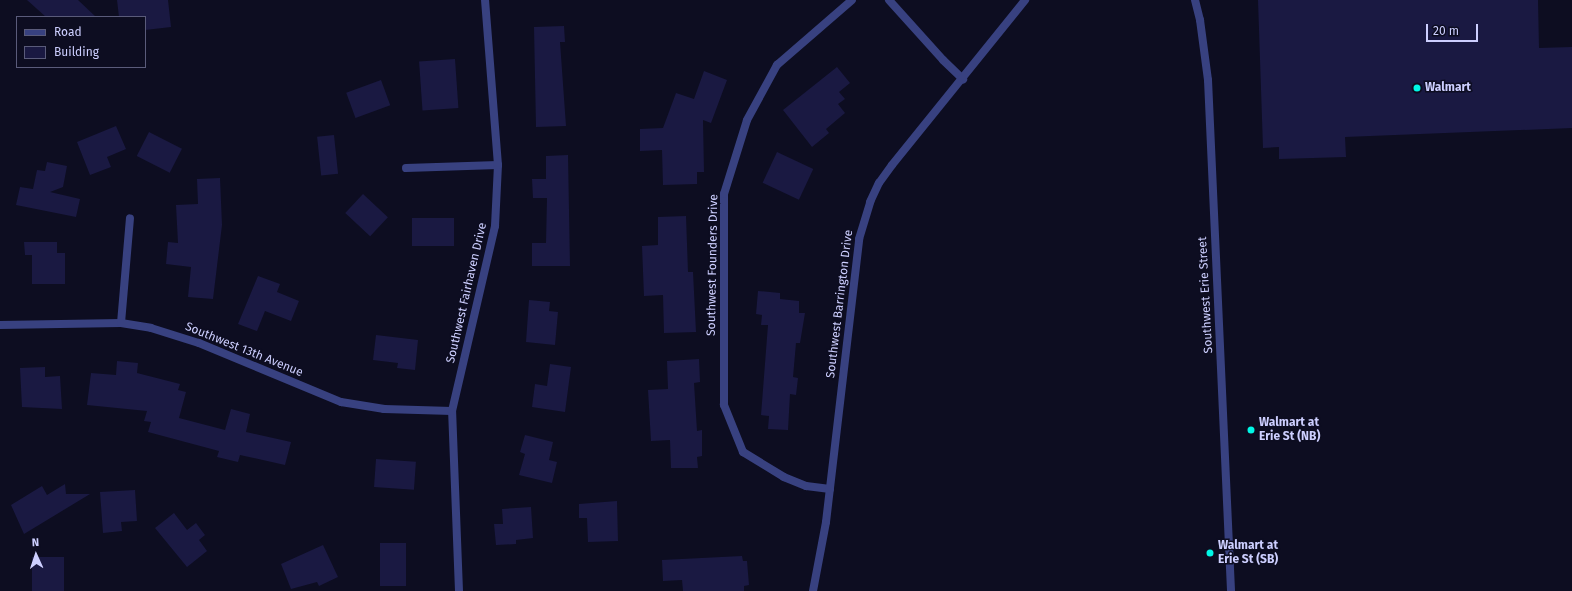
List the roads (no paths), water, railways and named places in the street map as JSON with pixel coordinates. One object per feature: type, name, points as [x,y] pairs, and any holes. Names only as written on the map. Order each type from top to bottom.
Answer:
[{"type":"street","name":"Southwest Fairhaven Drive","points":[[459,591],[452,411],[495,226],[498,165],[485,0]]},
{"type":"street","name":"Southwest Founders Drive","points":[[830,489],[806,486],[784,477],[744,452],[724,406],[724,194],[747,120],[777,65],[852,0]]},
{"type":"street","points":[[889,0],[943,60],[963,79]]},
{"type":"street","name":"Southwest Barrington Drive","points":[[813,591],[830,489],[864,221],[879,183],[1025,0]]},
{"type":"street","name":"Southwest Erie Street","points":[[1195,0],[1200,20],[1208,80],[1231,591]]},
{"type":"street","points":[[406,168],[498,165]]},
{"type":"street","points":[[122,323],[130,218]]},
{"type":"street","name":"Southwest 13th Avenue","points":[[0,325],[122,323],[199,343],[341,402],[384,408],[452,411]]},
{"type":"place","name":"Walmart","points":[[1417,88]]},
{"type":"place","name":"Walmart at Erie St (NB)","points":[[1251,430]]},
{"type":"place","name":"Walmart at Erie St (SB)","points":[[1210,553]]}]
